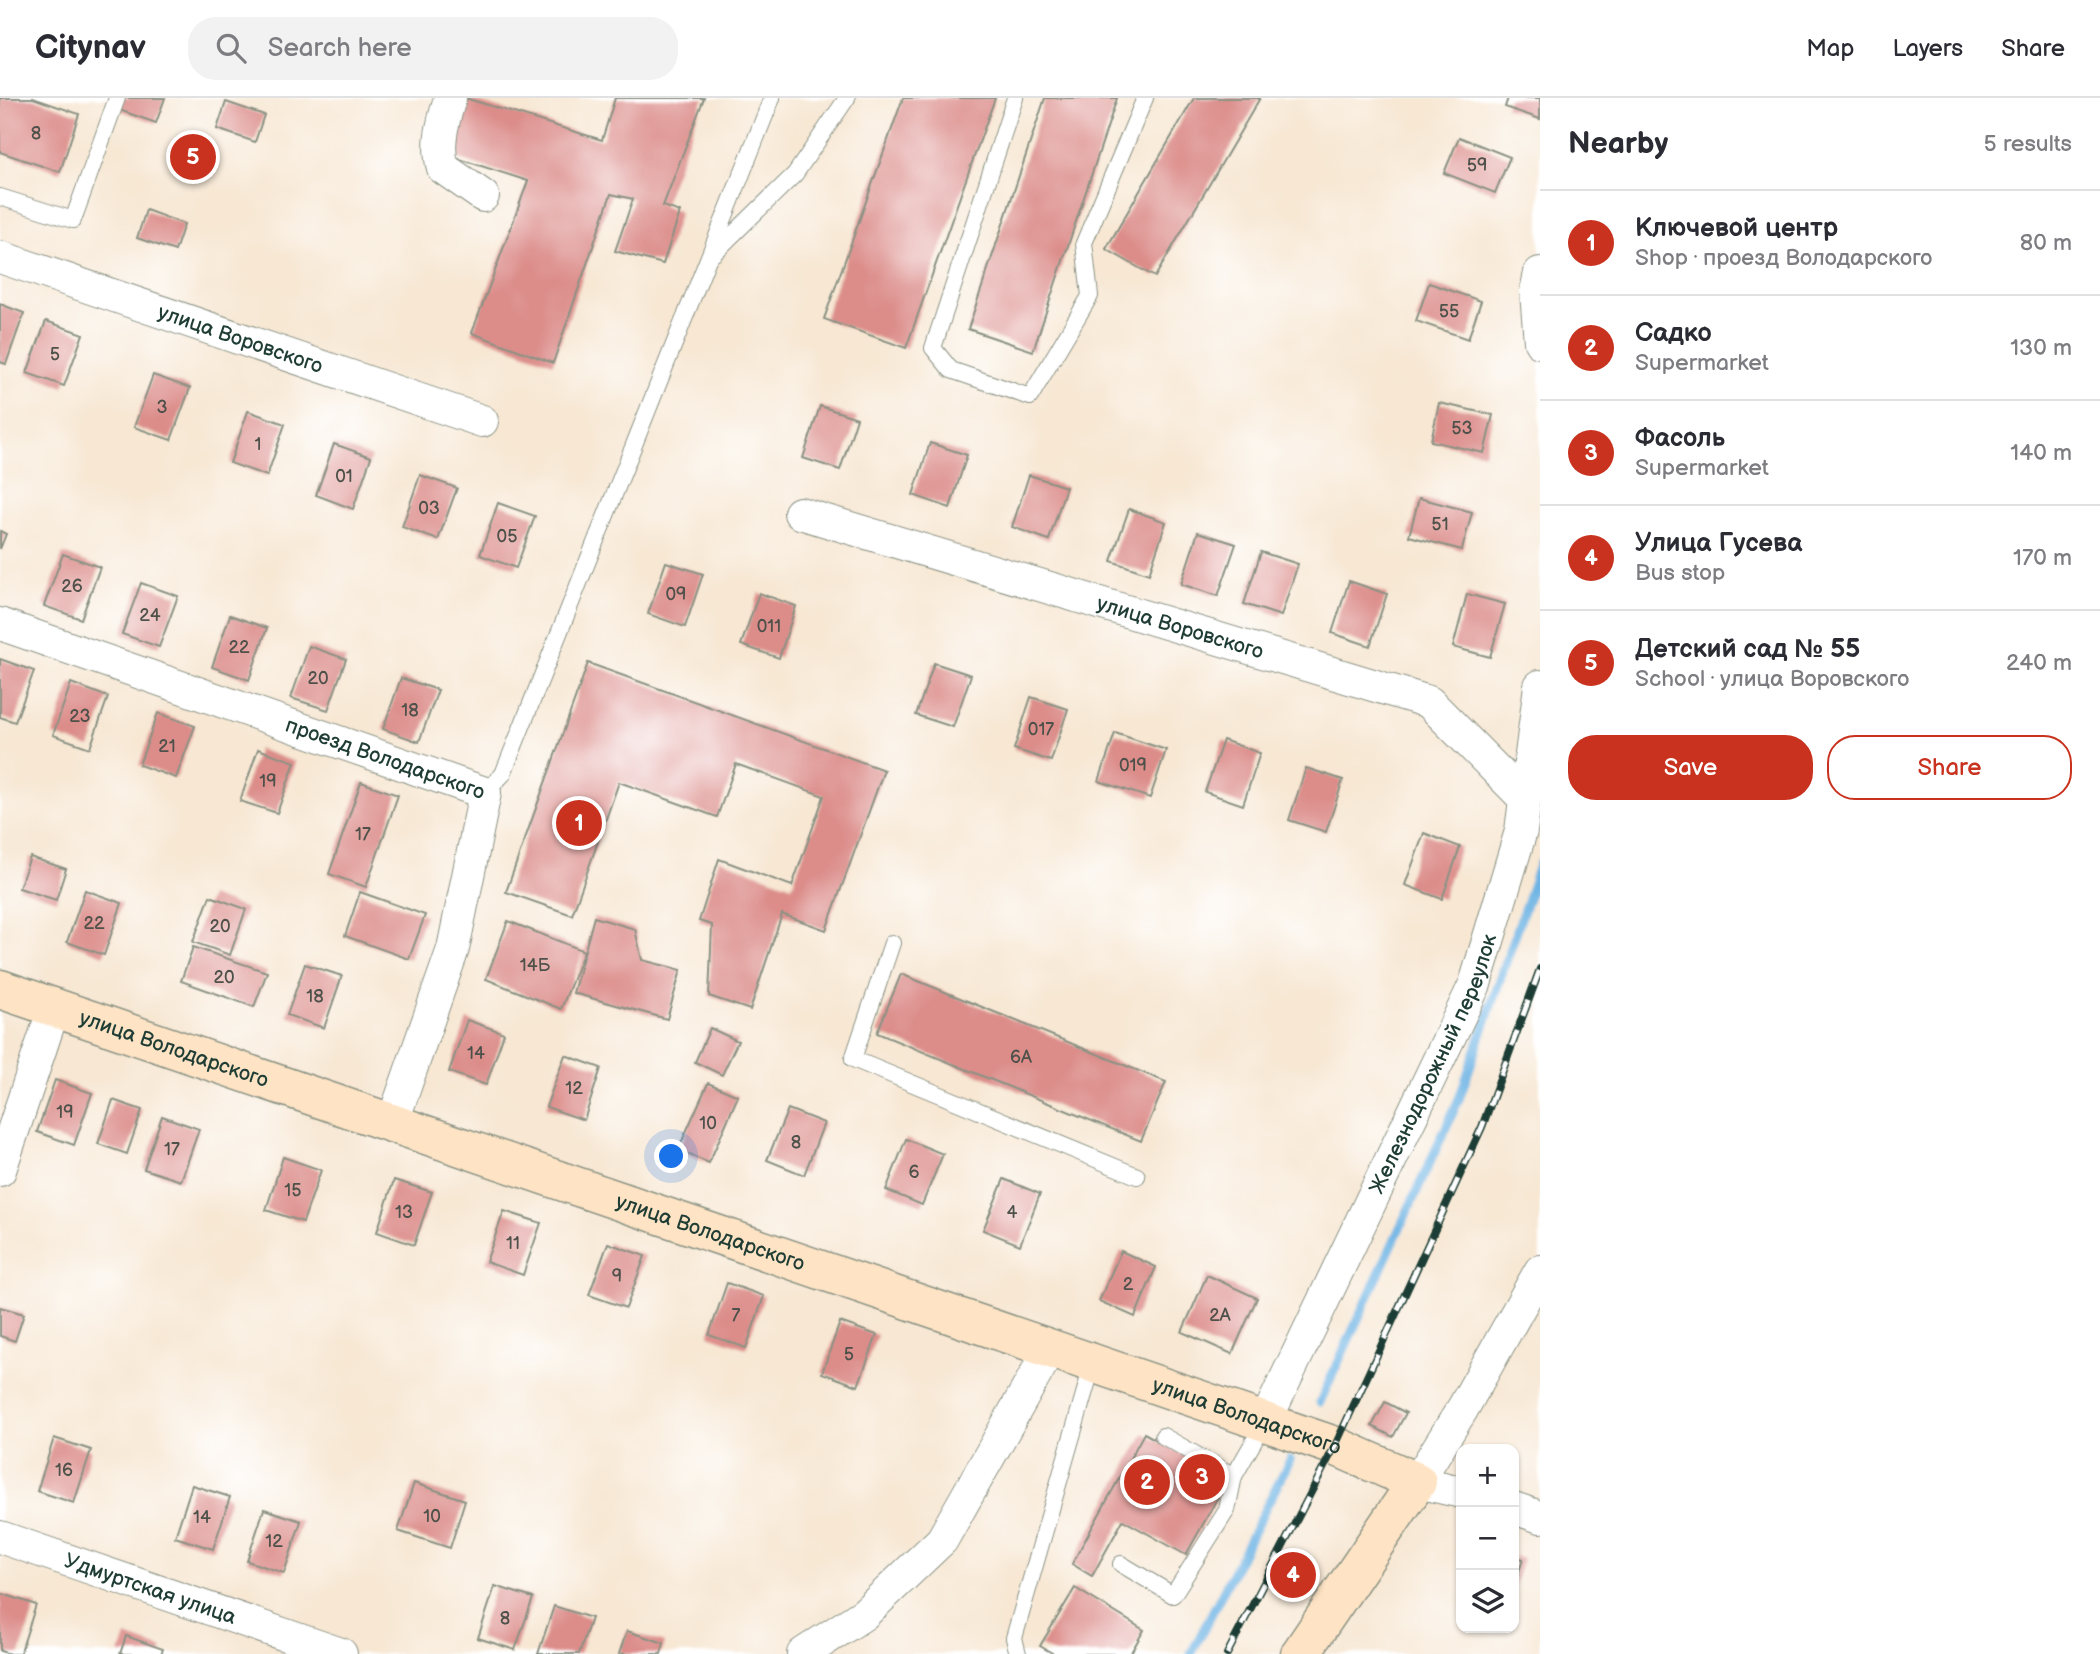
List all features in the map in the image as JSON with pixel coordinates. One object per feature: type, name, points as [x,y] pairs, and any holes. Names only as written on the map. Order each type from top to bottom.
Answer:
[{"type":"street","points":[[450,98],[443,120],[439,152],[443,168],[483,196]]},
{"type":"street","name":"улица Воровского","points":[[0,257],[482,422]]},
{"type":"street","points":[[1540,273],[1536,292],[1540,342]]},
{"type":"street","name":"улица Воровского","points":[[800,513],[1429,702],[1525,799]]},
{"type":"street","name":"проезд Володарского","points":[[0,624],[485,793],[453,948],[392,1124]]},
{"type":"street","name":"Железнодорожный переулок","points":[[1265,1422],[1475,984],[1521,831],[1540,686]]},
{"type":"street","name":"улица Володарского","points":[[0,989],[1335,1446],[1417,1482]]},
{"type":"street","points":[[0,1170],[54,1007]]},
{"type":"street","points":[[1300,1654],[1417,1482],[1463,1408],[1540,1271]]},
{"type":"street","points":[[803,1654],[864,1614],[942,1540],[1050,1349]]},
{"type":"street","points":[[1417,1482],[1456,1491]]},
{"type":"street","points":[[1519,1510],[1540,1517]]},
{"type":"street","name":"Удмуртская улица","points":[[0,1536],[341,1654]]},
{"type":"lane","points":[[0,197],[74,220],[117,98]]},
{"type":"lane","points":[[485,793],[503,774],[772,98]]},
{"type":"lane","points":[[708,259],[795,174],[847,98]]},
{"type":"lane","points":[[1016,98],[933,348],[951,370],[1030,397],[1090,296],[1084,243],[1145,98]]},
{"type":"lane","points":[[892,943],[853,1059],[1137,1176]]},
{"type":"lane","points":[[1018,1654],[1014,1638],[1093,1363]]},
{"type":"lane","points":[[1121,1564],[1173,1595],[1227,1510],[1234,1476],[1265,1422]]},
{"type":"lane","points":[[1163,1436],[1234,1476]]},
{"type":"building","points":[[0,98],[33,98],[79,114],[60,172],[0,152]]},
{"type":"building","points":[[123,98],[165,98],[156,123],[119,110]]},
{"type":"building","points":[[465,98],[602,140],[615,98],[704,98],[663,206],[680,212],[663,264],[615,251],[633,199],[611,194],[553,363],[472,333],[528,181],[447,155]]},
{"type":"building","points":[[903,98],[995,98],[906,348],[824,319]]},
{"type":"building","points":[[1045,98],[1117,98],[1033,351],[968,329]]},
{"type":"building","points":[[1194,98],[1260,98],[1155,277],[1106,249]]},
{"type":"building","points":[[1508,98],[1540,98],[1540,119],[1505,107]]},
{"type":"building","points":[[226,102],[264,115],[255,142],[217,129]]},
{"type":"building","points":[[1459,137],[1510,157],[1495,193],[1444,173]]},
{"type":"building","points":[[146,210],[184,224],[175,251],[137,238]]},
{"type":"building","points":[[1429,283],[1481,301],[1468,339],[1416,321]]},
{"type":"building","points":[[0,304],[24,313],[6,364],[0,362]]},
{"type":"building","points":[[46,321],[83,334],[64,386],[27,373]]},
{"type":"building","points":[[153,375],[190,388],[171,440],[134,427]]},
{"type":"building","points":[[1439,403],[1493,415],[1484,453],[1431,441]]},
{"type":"building","points":[[820,406],[857,418],[840,470],[803,458]]},
{"type":"building","points":[[248,411],[285,424],[267,476],[230,463]]},
{"type":"building","points":[[930,443],[967,455],[950,508],[913,495]]},
{"type":"building","points":[[334,444],[371,457],[353,509],[316,495]]},
{"type":"building","points":[[420,475],[457,488],[438,540],[402,527]]},
{"type":"building","points":[[1029,475],[1066,487],[1049,540],[1012,527]]},
{"type":"building","points":[[1419,498],[1472,512],[1462,550],[1409,536]]},
{"type":"building","points":[[498,503],[535,516],[516,568],[480,555]]},
{"type":"building","points":[[1129,509],[1166,522],[1149,574],[1111,561]]},
{"type":"building","points":[[0,531],[6,534],[0,549]]},
{"type":"building","points":[[1198,532],[1236,544],[1218,596],[1181,584]]},
{"type":"building","points":[[1261,552],[1298,564],[1281,616],[1244,604]]},
{"type":"building","points":[[63,554],[100,567],[81,619],[44,606]]},
{"type":"building","points":[[666,562],[703,574],[685,627],[648,614]]},
{"type":"building","points":[[1349,581],[1387,594],[1370,646],[1332,633]]},
{"type":"building","points":[[141,583],[178,596],[159,647],[122,634]]},
{"type":"building","points":[[759,593],[796,606],[779,658],[741,645]]},
{"type":"building","points":[[1467,594],[1505,604],[1490,657],[1453,647]]},
{"type":"building","points":[[230,615],[267,628],[249,680],[212,667]]},
{"type":"building","points":[[309,646],[346,659],[328,710],[291,698]]},
{"type":"building","points":[[0,659],[34,671],[15,722],[0,717]]},
{"type":"building","points":[[588,663],[884,770],[826,930],[782,914],[750,1010],[709,996],[712,925],[699,921],[719,859],[792,886],[824,796],[736,764],[717,817],[619,782],[572,915],[506,892]]},
{"type":"building","points":[[934,663],[971,675],[953,727],[916,715]]},
{"type":"building","points":[[401,678],[438,690],[419,742],[383,729]]},
{"type":"building","points":[[71,683],[108,697],[90,748],[53,735]]},
{"type":"building","points":[[1031,697],[1068,709],[1051,761],[1014,749]]},
{"type":"building","points":[[158,713],[195,726],[176,778],[139,765]]},
{"type":"building","points":[[1115,733],[1166,750],[1150,798],[1099,781]]},
{"type":"building","points":[[1223,740],[1260,753],[1243,805],[1205,792]]},
{"type":"building","points":[[258,749],[295,762],[277,813],[240,801]]},
{"type":"building","points":[[1306,768],[1343,780],[1326,832],[1289,820]]},
{"type":"building","points":[[361,782],[398,795],[366,887],[329,874]]},
{"type":"building","points":[[1424,833],[1460,847],[1442,899],[1405,885]]},
{"type":"building","points":[[30,857],[66,869],[56,900],[19,888]]},
{"type":"building","points":[[85,890],[122,903],[104,955],[67,942]]},
{"type":"building","points":[[360,892],[425,915],[409,959],[345,936]]},
{"type":"building","points":[[210,896],[246,909],[230,955],[193,942]]},
{"type":"building","points":[[594,917],[635,929],[642,960],[681,970],[667,1019],[573,993]]},
{"type":"building","points":[[508,921],[584,951],[561,1009],[486,979]]},
{"type":"building","points":[[193,947],[267,972],[254,1007],[181,981]]},
{"type":"building","points":[[305,964],[342,976],[324,1028],[287,1015]]},
{"type":"building","points":[[901,974],[1166,1082],[1141,1141],[877,1033]]},
{"type":"building","points":[[467,1020],[504,1033],[486,1085],[449,1072]]},
{"type":"building","points":[[710,1028],[738,1041],[722,1075],[695,1062]]},
{"type":"building","points":[[565,1055],[601,1068],[584,1120],[546,1107]]},
{"type":"building","points":[[55,1080],[92,1093],[74,1145],[37,1132]]},
{"type":"building","points":[[708,1083],[738,1096],[709,1163],[678,1150]]},
{"type":"building","points":[[113,1100],[142,1110],[127,1154],[98,1144]]},
{"type":"building","points":[[788,1109],[824,1123],[804,1175],[767,1160]]},
{"type":"building","points":[[162,1116],[199,1129],[181,1181],[144,1169]]},
{"type":"building","points":[[906,1139],[943,1154],[922,1205],[886,1190]]},
{"type":"building","points":[[283,1157],[321,1170],[303,1222],[266,1210]]},
{"type":"building","points":[[1004,1179],[1040,1194],[1020,1245],[983,1230]]},
{"type":"building","points":[[394,1180],[432,1192],[414,1245],[377,1232]]},
{"type":"building","points":[[504,1211],[541,1223],[523,1275],[486,1262]]},
{"type":"building","points":[[608,1243],[645,1256],[626,1308],[589,1295]]},
{"type":"building","points":[[1121,1251],[1156,1267],[1135,1317],[1099,1301]]},
{"type":"building","points":[[1207,1275],[1257,1298],[1232,1354],[1182,1332]]},
{"type":"building","points":[[727,1283],[764,1296],[746,1348],[709,1335]]},
{"type":"building","points":[[0,1307],[24,1314],[15,1341],[0,1336]]},
{"type":"building","points":[[840,1322],[877,1335],[858,1386],[822,1373]]},
{"type":"building","points":[[1385,1402],[1406,1413],[1393,1437],[1372,1426]]},
{"type":"building","points":[[1144,1433],[1228,1479],[1186,1555],[1123,1520],[1092,1576],[1072,1564]]},
{"type":"building","points":[[54,1438],[91,1450],[74,1503],[37,1491]]},
{"type":"building","points":[[414,1483],[465,1500],[450,1548],[398,1531]]},
{"type":"building","points":[[192,1485],[230,1497],[213,1549],[175,1537]]},
{"type":"building","points":[[264,1509],[301,1521],[284,1573],[247,1561]]},
{"type":"building","points":[[495,1586],[533,1598],[515,1650],[478,1638]]},
{"type":"building","points":[[1075,1588],[1144,1630],[1130,1654],[1054,1654],[1040,1646]]},
{"type":"building","points":[[0,1593],[36,1605],[20,1654],[0,1651]]},
{"type":"building","points":[[554,1606],[591,1618],[579,1654],[538,1654]]},
{"type":"building","points":[[627,1631],[664,1643],[661,1654],[619,1654]]},
{"type":"building","points":[[126,1636],[163,1649],[161,1654],[120,1654]]},
{"type":"waterway","points":[[1320,1402],[1459,1099],[1540,863]]},
{"type":"waterway","points":[[1191,1654],[1290,1460]]},
{"type":"railway","points":[[1227,1654],[1335,1446],[1482,1127],[1540,969]]},
{"type":"place","name":"Детский сад № 55","points":[[193,157]]},
{"type":"place","name":"Ключевой центр","points":[[579,823]]},
{"type":"place","name":"Фасоль","points":[[1202,1477]]},
{"type":"place","name":"Садко","points":[[1147,1482]]},
{"type":"place","name":"Улица Гусева","points":[[1293,1575]]}]
